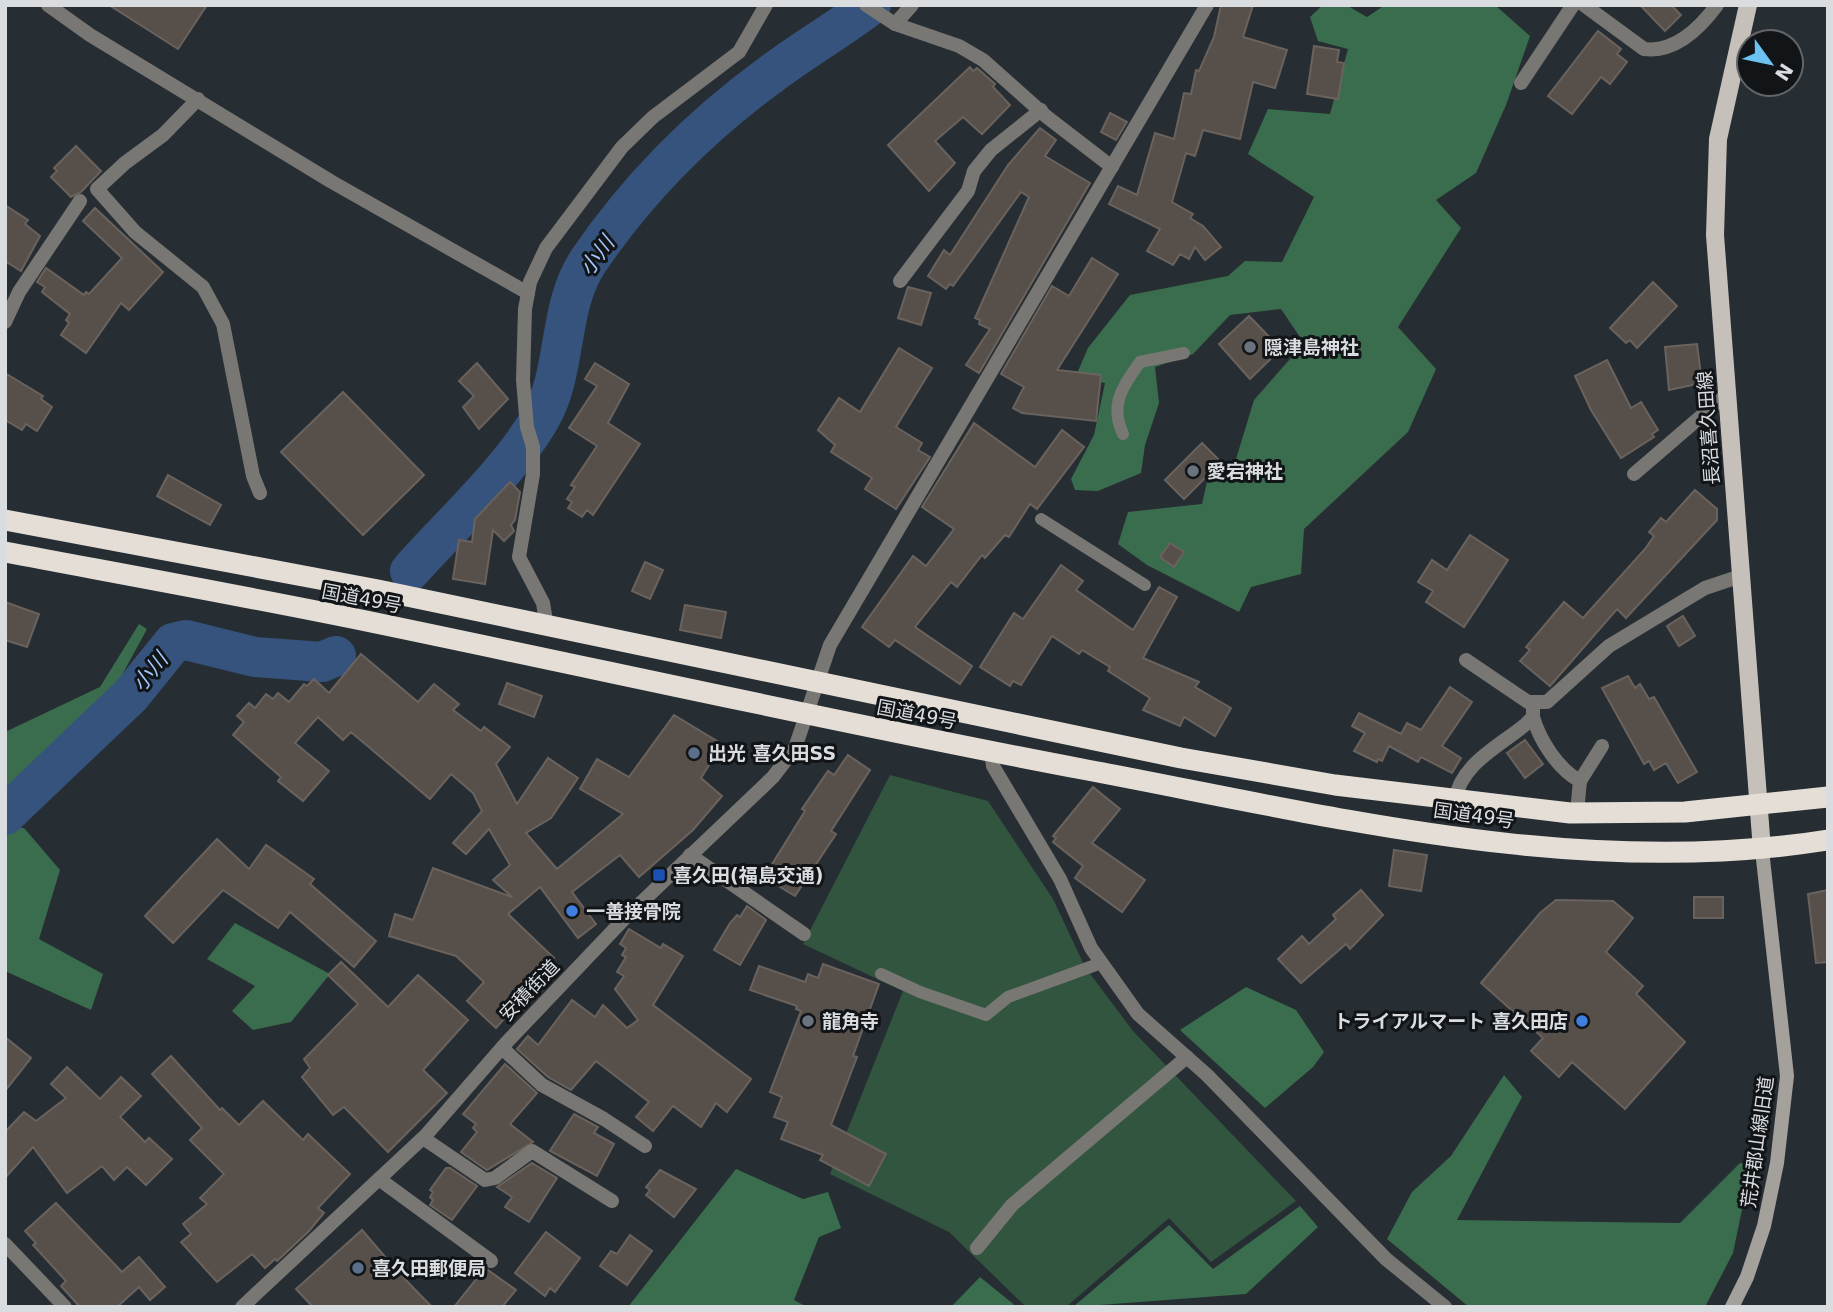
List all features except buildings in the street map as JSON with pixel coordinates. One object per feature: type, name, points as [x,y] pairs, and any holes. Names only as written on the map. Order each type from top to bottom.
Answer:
[{"type":"highway","name":"国道49号","points":[[5,520],[378,590],[1181,758],[1335,785],[1455,801],[1577,813],[1685,812],[1758,807],[1828,797]]},
{"type":"highway","name":"国道49号","points":[[5,552],[370,622],[808,716],[1333,816],[1573,852],[1647,854],[1762,850],[1828,840]]},
{"type":"main road","name":"長沼喜久田線","points":[[1748,5],[1718,139],[1715,235],[1762,850]]},
{"type":"street","points":[[48,5],[90,35],[332,183],[528,293]]},
{"type":"street","points":[[547,627],[543,603],[519,556],[533,474],[533,447],[527,428],[523,380],[530,282],[546,248],[622,147],[653,117],[739,52],[766,5]]},
{"type":"street","points":[[895,24],[912,5]]},
{"type":"street","name":"安積街道","points":[[242,1307],[423,1138],[502,1048],[626,916],[773,777],[795,748],[808,716],[815,682],[830,645],[1207,5]]},
{"type":"street","points":[[1521,83],[1573,5]]},
{"type":"street","points":[[1584,5],[1644,49],[1654,50],[1681,40],[1704,22],[1717,5]]},
{"type":"street","points":[[872,9],[895,24],[959,46],[983,60],[1112,167]]},
{"type":"street","points":[[198,99],[163,135],[125,163],[97,190],[135,232],[203,287],[223,324],[253,476],[260,493]]},
{"type":"street","points":[[900,281],[968,191],[974,171],[991,150],[1041,110]]},
{"type":"street","points":[[5,322],[19,292],[80,201]]},
{"type":"street","points":[[1634,474],[1727,394]]},
{"type":"street","points":[[1455,801],[1460,781],[1470,769],[1533,710],[1547,702],[1609,646],[1705,588],[1741,576]]},
{"type":"street","points":[[1466,660],[1533,710],[1537,732],[1566,774],[1580,781]]},
{"type":"street","points":[[1577,813],[1580,781],[1602,746]]},
{"type":"street","points":[[991,752],[993,766],[1060,879],[1101,962],[1138,1014],[1187,1057],[1386,1259],[1445,1307]]},
{"type":"street","name":"荒井郡山線旧道","points":[[1732,1307],[1754,1260],[1765,1226],[1777,1163],[1787,1076],[1762,850]]},
{"type":"street","points":[[691,855],[804,934]]},
{"type":"street","points":[[502,1048],[542,1085],[604,1119],[645,1146]]},
{"type":"street","points":[[977,1248],[1012,1205],[1187,1057]]},
{"type":"street","points":[[423,1138],[485,1180],[495,1178],[532,1152],[612,1201]]},
{"type":"street","points":[[379,1179],[491,1261]]},
{"type":"street","points":[[5,1244],[65,1307]]},
{"type":"lane","points":[[1123,433],[1116,419],[1116,410],[1129,378],[1140,362],[1184,353]]},
{"type":"lane","points":[[1041,519],[1145,585]]},
{"type":"lane","points":[[881,974],[920,992],[986,1015],[1007,997],[1101,962]]},
{"type":"green space","points":[[1323,5],[1346,5],[1367,17],[1385,5],[1495,5],[1530,36],[1506,105],[1476,173],[1436,200],[1461,228],[1398,327],[1436,369],[1408,432],[1304,529],[1301,574],[1251,587],[1239,612],[1147,565],[1118,544],[1128,512],[1202,504],[1207,482],[1233,469],[1254,400],[1304,343],[1281,309],[1230,315],[1193,354],[1155,367],[1159,403],[1145,445],[1141,473],[1098,491],[1075,490],[1071,479],[1094,435],[1105,383],[1075,378],[1088,348],[1130,295],[1228,276],[1245,261],[1282,262],[1314,197],[1248,154],[1268,109],[1330,114],[1348,49],[1318,41],[1310,17]]},
{"type":"green space","points":[[139,624],[147,629],[122,675],[114,704],[5,801],[5,732],[100,687]]},
{"type":"green space","points":[[890,775],[988,801],[1053,899],[1085,967],[1133,1031],[1296,1201],[1211,1262],[1169,1218],[1066,1307],[1026,1307],[949,1232],[830,1174],[903,991],[803,944]]},
{"type":"green space","points":[[12,827],[24,828],[60,870],[39,939],[103,974],[91,1010],[5,971],[5,835]]},
{"type":"green space","points":[[235,923],[330,974],[291,1022],[253,1030],[232,1011],[255,986],[207,959]]},
{"type":"green space","points":[[1246,987],[1296,1010],[1324,1052],[1313,1067],[1265,1108],[1180,1030]]},
{"type":"green space","points":[[1504,1075],[1522,1097],[1457,1220],[1680,1223],[1740,1163],[1751,1166],[1733,1253],[1705,1307],[1469,1307],[1387,1239],[1412,1192],[1451,1156]]},
{"type":"green space","points":[[736,1169],[803,1199],[828,1192],[841,1228],[819,1237],[794,1300],[807,1307],[628,1307]]},
{"type":"green space","points":[[1300,1206],[1318,1227],[1246,1294],[1073,1307],[1169,1225],[1213,1269]]},
{"type":"green space","points":[[980,1277],[1017,1307],[951,1307]]},
{"type":"waterway","name":"小川","points":[[410,571],[480,497],[514,457],[541,417],[550,398],[567,318],[579,278],[589,260],[628,208],[695,137],[744,95],[871,5]]},
{"type":"waterway","name":"小川","points":[[5,815],[131,695],[173,643],[186,640],[255,657],[322,662],[336,656]]},
{"type":"place","name":"隠津島神社","points":[[1250,347]]},
{"type":"place","name":"愛宕神社","points":[[1193,471]]},
{"type":"place","name":"出光 喜久田SS","points":[[694,753]]},
{"type":"place","name":"喜久田(福島交通)","points":[[659,875]]},
{"type":"place","name":"一善接骨院","points":[[572,911]]},
{"type":"place","name":"龍角寺","points":[[808,1021]]},
{"type":"place","name":"トライアルマート 喜久田店","points":[[1582,1021]]},
{"type":"place","name":"喜久田郵便局","points":[[358,1268]]}]
